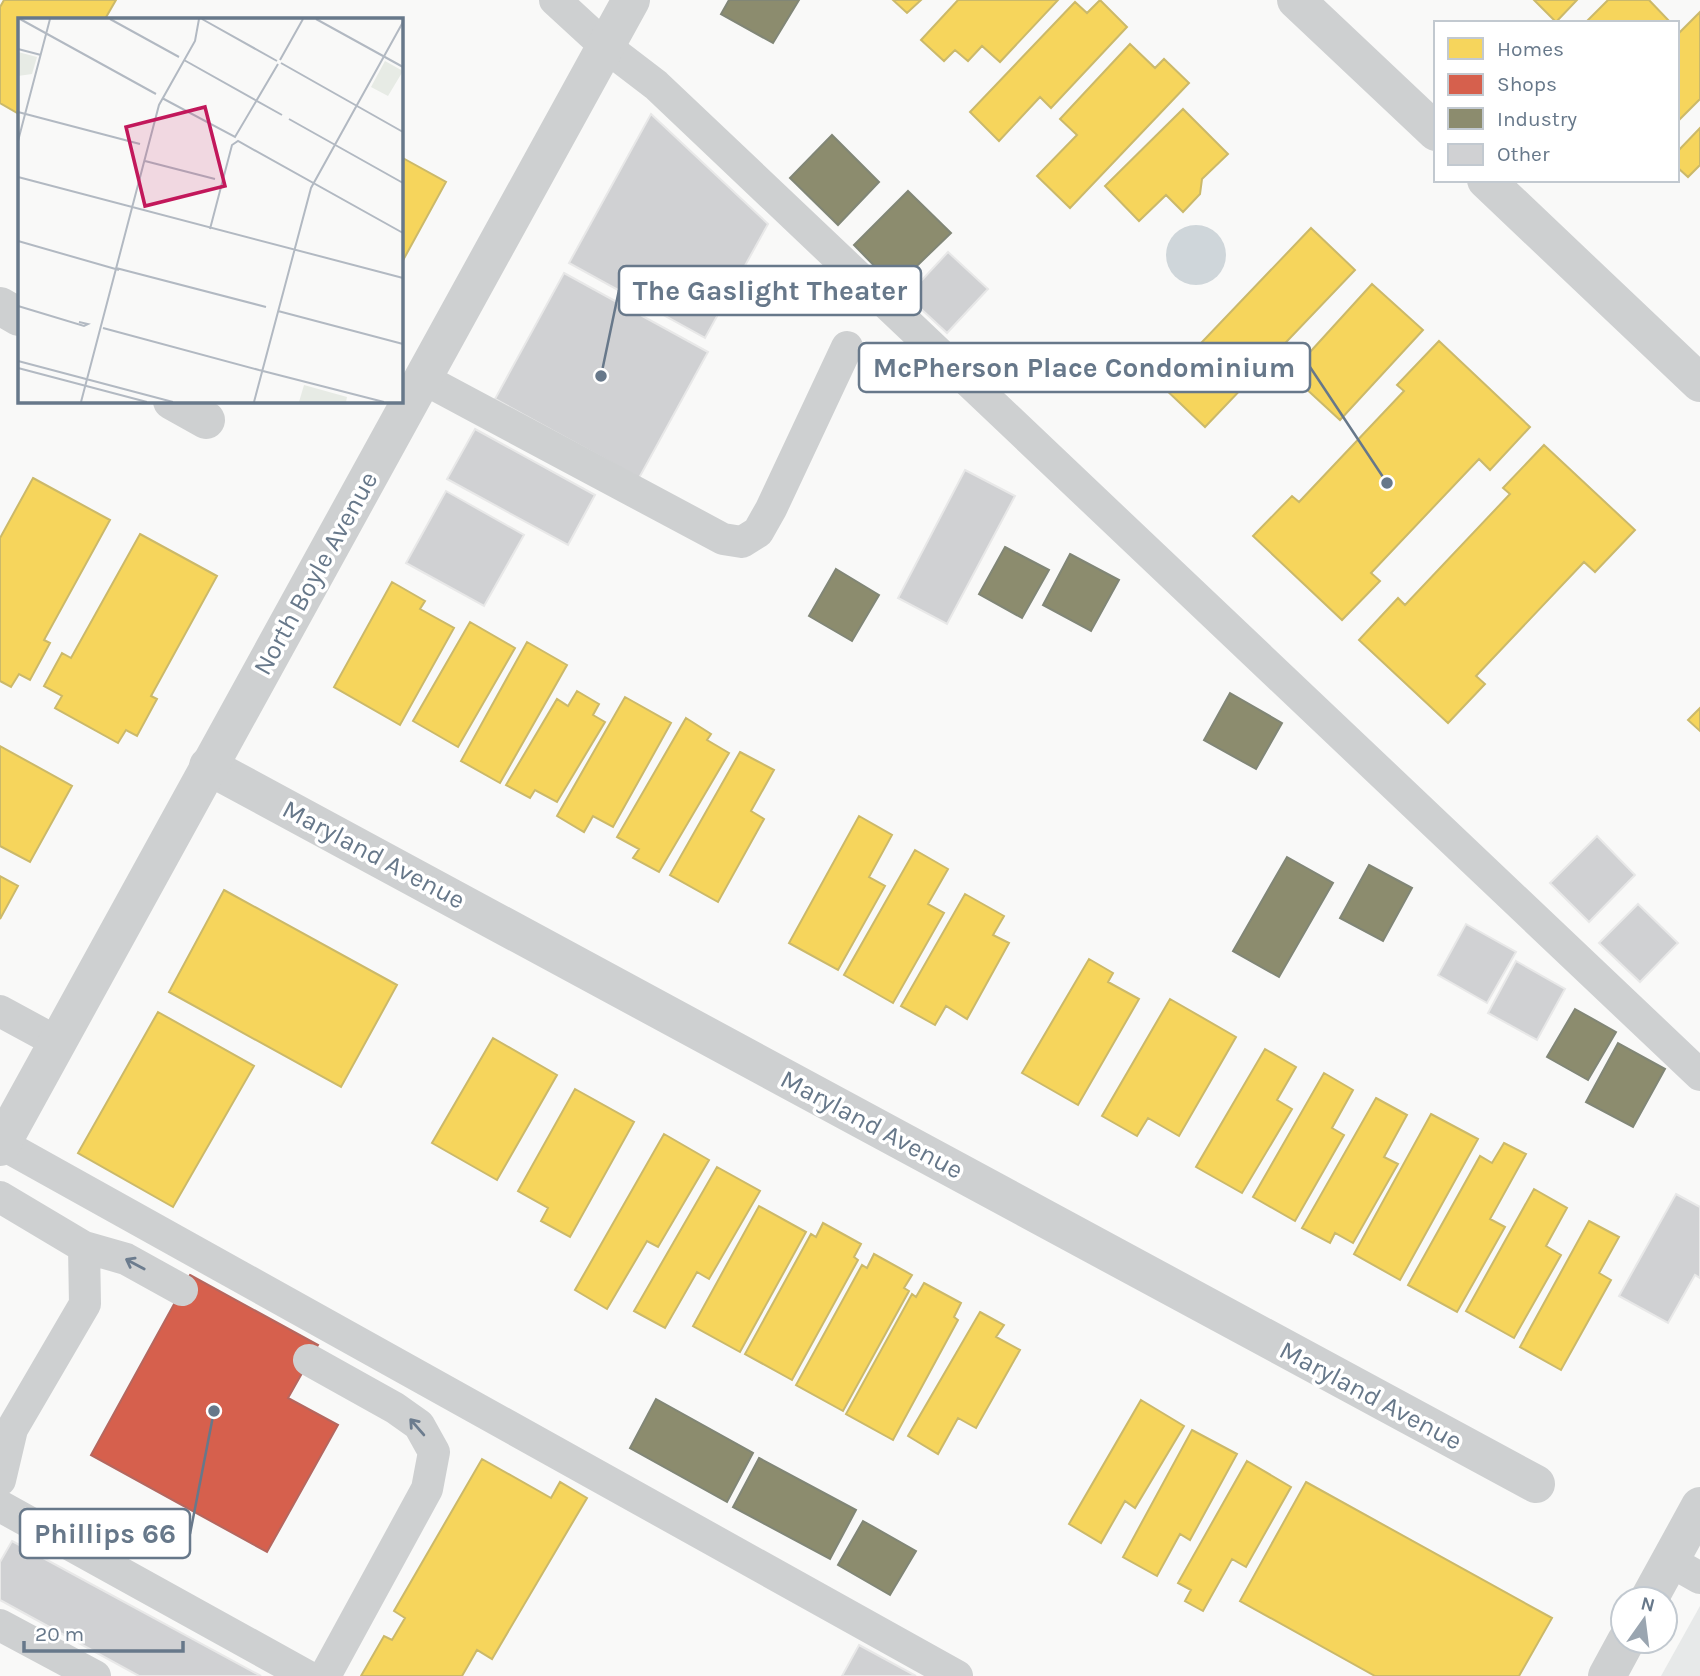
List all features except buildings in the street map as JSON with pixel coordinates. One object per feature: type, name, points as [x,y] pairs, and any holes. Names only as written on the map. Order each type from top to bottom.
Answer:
[{"type":"street","name":"North Boyle Avenue","points":[[1,1145],[631,0]]},
{"type":"street","points":[[1296,0],[1434,130]]},
{"type":"street","points":[[1488,182],[1700,383]]},
{"type":"street","points":[[0,306],[18,316]]},
{"type":"street","points":[[174,402],[206,420]]},
{"type":"street","name":"Maryland Avenue","points":[[208,766],[1536,1484]]},
{"type":"street","points":[[1666,1585],[1685,1570],[1700,1506]]},
{"type":"street","points":[[1606,1676],[1618,1655]]},
{"type":"lane","points":[[555,0],[605,46],[656,85],[1700,1075]]},
{"type":"lane","points":[[422,377],[723,540],[742,542],[758,532],[771,509],[847,346]]},
{"type":"lane","points":[[0,1011],[57,1042]]},
{"type":"lane","points":[[1,1145],[957,1676]]},
{"type":"lane","points":[[0,1197],[84,1247],[126,1259],[182,1290]]},
{"type":"lane","points":[[0,1480],[12,1429],[85,1304],[84,1247]]},
{"type":"lane","points":[[309,1360],[395,1408],[419,1425],[434,1451],[427,1489],[325,1676]]},
{"type":"lane","points":[[0,1506],[74,1561],[230,1646],[307,1676]]},
{"type":"lane","points":[[0,1625],[35,1632],[90,1665]]},
{"type":"shaded area","points":[[1196,225],[1213,230],[1221,238],[1226,255],[1221,272],[1213,280],[1196,285],[1179,280],[1171,272],[1166,255],[1171,238],[1179,230]]},
{"type":"shaded area","points":[[1700,1606],[1700,1676],[1661,1676],[1673,1655],[1679,1655],[1679,1644]]},
{"type":"place","name":"The Gaslight Theater","points":[[601,376]]},
{"type":"place","name":"McPherson Place Condominium","points":[[1387,483]]},
{"type":"place","name":"Phillips 66","points":[[214,1411]]}]
